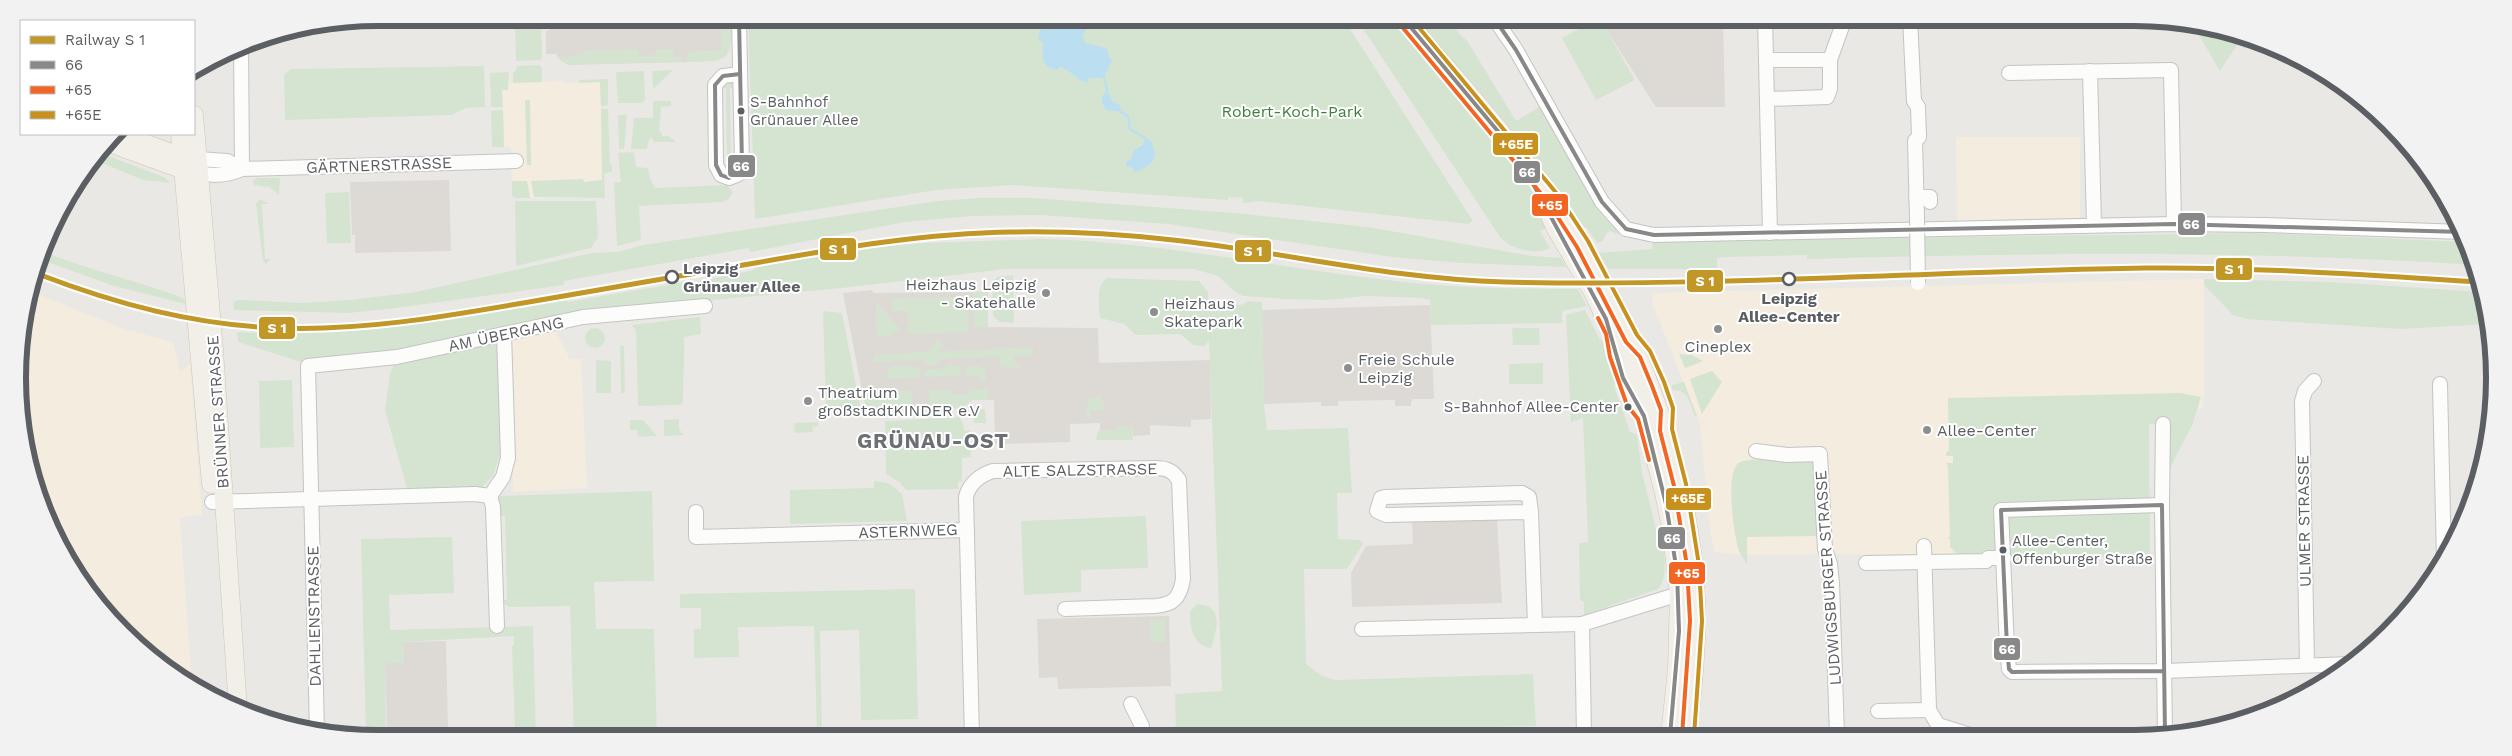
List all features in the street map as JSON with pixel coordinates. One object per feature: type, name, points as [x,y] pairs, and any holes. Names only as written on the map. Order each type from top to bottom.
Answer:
[{"type":"main road","points":[[1410,26],[1517,154],[1574,245],[1614,320],[1651,442],[1671,527],[1690,591],[1694,654],[1688,730]]},
{"type":"main road","points":[[123,135],[191,165]]},
{"type":"main road","name":"BRÜNNER STRASSE","points":[[188,135],[218,501],[237,700]]},
{"type":"main road","points":[[115,145],[158,162],[191,165]]},
{"type":"main road","name":"BRÜNNER STRASSE","points":[[218,501],[225,694]]},
{"type":"main road","points":[[1671,730],[1677,669],[1690,591]]},
{"type":"street","points":[[739,26],[742,164],[739,174],[727,178],[720,175],[716,165],[715,85],[722,76],[740,74]]},
{"type":"street","points":[[1500,26],[1516,50],[1602,202],[1626,229],[1654,235],[2174,224],[2276,225],[2454,232]]},
{"type":"street","points":[[1765,26],[1770,233]]},
{"type":"street","points":[[1767,99],[1827,97],[1830,89],[1830,60],[1842,26]]},
{"type":"street","points":[[1910,26],[1914,101],[1918,107],[1919,137],[1915,141],[1917,217],[1914,248],[1918,286]]},
{"type":"street","points":[[242,53],[242,169]]},
{"type":"street","points":[[1766,60],[1830,60]]},
{"type":"street","points":[[2009,73],[2171,70],[2174,224]]},
{"type":"street","points":[[2090,71],[2094,226]]},
{"type":"street","name":"GÄRTNERSTRASSE","points":[[191,165],[228,175],[242,169],[516,161]]},
{"type":"street","points":[[1916,197],[1930,197],[1930,202]]},
{"type":"street","name":"AM ÜBERGANG","points":[[308,366],[397,357],[583,317],[705,306]]},
{"type":"street","points":[[497,626],[493,507],[490,496],[503,477],[508,458],[504,334]]},
{"type":"street","name":"DAHLIENSTRASSE","points":[[308,366],[317,724]]},
{"type":"street","name":"ULMER STRASSE","points":[[2307,665],[2302,401],[2305,391],[2314,381]]},
{"type":"street","points":[[2440,384],[2444,545]]},
{"type":"street","points":[[2163,424],[2162,505],[2166,728]]},
{"type":"street","name":"LUDWIGSBURGER STRASSE","points":[[1756,451],[1788,455],[1820,454],[1825,549],[1830,564],[1832,584],[1837,730]]},
{"type":"street","name":"ALTE SALZSTRASSE","points":[[967,530],[968,490],[979,478],[989,472],[1165,468],[1174,473],[1179,480],[1183,579],[1181,593],[1176,600],[1167,605],[1155,606],[1065,609]]},
{"type":"street","points":[[1531,512],[1386,515],[1377,511],[1377,505],[1381,498],[1385,497],[1522,493],[1529,497],[1531,512],[1535,625]]},
{"type":"street","points":[[218,501],[475,494],[490,496]]},
{"type":"street","points":[[2162,505],[2002,510],[2007,655],[2009,669],[2012,672],[2164,670],[2337,664]]},
{"type":"street","name":"ASTERNWEG","points":[[696,512],[696,537],[967,530],[972,730]]},
{"type":"street","points":[[1924,546],[1929,710],[1938,730]]},
{"type":"street","points":[[1866,563],[1986,561],[1988,558],[2004,558]]},
{"type":"street","points":[[1362,629],[1582,624],[1690,591]]},
{"type":"street","points":[[1582,624],[1584,730]]},
{"type":"street","points":[[1132,704],[1142,730]]},
{"type":"street","points":[[1878,712],[1929,710]]},
{"type":"shaded area","points":[[550,26],[721,26],[722,51],[688,52],[687,62],[569,65],[560,60],[556,54],[546,54],[546,31],[550,30]]},
{"type":"shaded area","points":[[1616,26],[1723,26],[1725,107],[1656,107],[1607,31]]},
{"type":"shaded area","points":[[563,81],[563,83],[600,82],[604,198],[515,198],[512,196],[511,147],[504,147],[502,90],[508,83]]},
{"type":"shaded area","points":[[1956,137],[2080,137],[2080,218],[1957,220]]},
{"type":"shaded area","points":[[449,180],[451,251],[355,253],[355,235],[352,235],[350,182]]},
{"type":"shaded area","points":[[2204,279],[2204,395],[2202,409],[1955,413],[1953,554],[1747,555],[1715,552],[1711,536],[1700,424],[1653,305],[1652,293]]},
{"type":"shaded area","points":[[872,290],[873,293],[973,292],[975,327],[1098,328],[1099,363],[1210,360],[1211,419],[1191,420],[1191,427],[1150,425],[1150,435],[1133,436],[1132,426],[1117,430],[1100,431],[1100,423],[1070,424],[1070,442],[995,444],[994,400],[972,400],[962,408],[871,411],[864,401],[843,293]]},
{"type":"shaded area","points":[[36,294],[127,330],[170,341],[174,345],[180,371],[190,365],[202,515],[187,516],[180,519],[191,676],[146,642],[114,610],[73,554],[53,513],[38,469],[29,424],[27,401],[26,378],[29,332]]},
{"type":"shaded area","name":"Freie Schule Leipzig","points":[[1430,305],[1434,399],[1412,399],[1411,406],[1395,406],[1395,400],[1338,401],[1338,406],[1321,406],[1321,402],[1264,404],[1262,310]]},
{"type":"shaded area","points":[[555,330],[570,359],[581,359],[587,488],[513,492],[510,341]]},
{"type":"shaded area","points":[[1497,519],[1502,603],[1352,607],[1351,573],[1366,546],[1413,544],[1412,520]]},
{"type":"shaded area","points":[[1169,616],[1171,686],[1058,689],[1057,677],[1039,678],[1037,619]]},
{"type":"shaded area","points":[[446,641],[448,730],[387,730],[385,663],[404,663],[403,642]]},
{"type":"green space","points":[[515,26],[541,26],[542,58],[540,60],[516,61]]},
{"type":"green space","points":[[721,26],[731,26],[731,43],[726,56],[713,61],[687,62],[687,52],[721,51]]},
{"type":"green space","name":"Robert-Koch-Park","points":[[748,26],[1348,26],[1473,221],[1468,224],[1259,201],[1243,203],[1243,198],[1228,197],[1228,200],[1013,185],[936,190],[755,219]]},
{"type":"green space","points":[[1361,26],[1399,26],[1462,96],[1529,180],[1548,215],[1548,227],[1540,231],[1550,248],[1538,251],[1524,250],[1510,245],[1500,237]]},
{"type":"green space","points":[[1420,26],[1452,26],[1468,42],[1516,121],[1541,106],[1598,205],[1620,231],[1618,234],[1610,231],[1606,234],[1603,241],[1597,243],[1587,228],[1581,226],[1577,229]]},
{"type":"green space","points":[[1585,26],[1616,26],[1607,31],[1635,80],[1596,100],[1562,38]]},
{"type":"green space","points":[[2197,32],[2239,42],[2220,71]]},
{"type":"green space","points":[[557,39],[558,56],[563,56],[563,59],[565,56],[583,55],[583,51],[639,49],[639,56],[656,55],[656,49],[673,49],[673,57],[682,57],[682,62],[567,64],[557,57]]},
{"type":"green space","points":[[2242,43],[2255,48],[2243,48]]},
{"type":"green space","points":[[539,65],[542,68],[542,82],[513,83],[513,72],[515,72],[517,66]]},
{"type":"green space","points":[[484,66],[485,107],[466,108],[452,115],[285,120],[284,75],[291,69]]},
{"type":"green space","points":[[673,70],[653,89],[652,71]]},
{"type":"green space","points":[[644,71],[645,100],[641,103],[618,103],[616,72]]},
{"type":"green space","points":[[509,72],[508,90],[502,90],[503,107],[491,107],[490,73]]},
{"type":"green space","points":[[608,79],[608,105],[601,106],[600,82],[579,83],[579,80]]},
{"type":"green space","points":[[722,82],[733,82],[736,87],[730,88],[731,164],[737,164],[737,167],[729,173],[721,165],[727,164],[726,88],[720,88]]},
{"type":"green space","points":[[525,100],[530,100],[531,165],[527,165]]},
{"type":"green space","points":[[653,101],[671,101],[671,106],[661,107],[659,131],[661,131],[662,136],[668,136],[677,142],[654,142],[652,138],[649,139],[647,149],[631,149],[634,118],[653,118]]},
{"type":"green space","points":[[601,109],[608,109],[610,165],[612,165],[612,171],[604,174],[605,198],[534,197],[531,181],[583,179],[584,182],[602,180]]},
{"type":"green space","points":[[503,110],[504,147],[492,147],[491,111]]},
{"type":"green space","points":[[618,115],[627,115],[624,149],[619,149]]},
{"type":"green space","points":[[634,152],[636,167],[648,168],[655,188],[727,185],[733,192],[728,200],[722,202],[639,206],[641,240],[617,246],[614,183],[621,182],[618,153]]},
{"type":"green space","points":[[106,155],[164,177],[170,183],[143,180],[100,162]]},
{"type":"green space","points":[[257,178],[280,178],[279,195],[269,187],[254,185],[253,181]]},
{"type":"green space","points":[[512,181],[527,181],[530,198],[515,198],[512,196]]},
{"type":"green space","points":[[349,192],[351,243],[327,243],[325,193]]},
{"type":"green space","points":[[977,198],[1033,198],[1235,213],[1368,227],[1532,256],[1561,258],[1566,267],[1461,263],[1393,257],[1168,224],[1040,215],[973,216],[905,222],[751,252],[749,248],[564,281],[564,285],[396,308],[348,313],[234,310],[233,302],[239,300],[302,303],[350,300],[416,292],[592,253],[618,252],[643,245],[938,201]]},
{"type":"green space","points":[[260,199],[269,204],[262,204],[265,259],[271,259],[266,264],[263,261],[256,204]]},
{"type":"green space","points":[[515,201],[596,201],[598,237],[591,248],[516,266]]},
{"type":"green space","points":[[2257,233],[2458,242],[2467,265],[2391,260],[2224,255],[2058,254],[1807,259],[1807,255],[1717,258],[1717,269],[1608,269],[1598,253],[1652,249],[1653,241]]},
{"type":"green space","points":[[1043,239],[1087,241],[1176,250],[1352,276],[1419,283],[1487,288],[1578,289],[1587,306],[1562,311],[1562,323],[1431,325],[1430,300],[1423,298],[1366,296],[1326,300],[1243,296],[1235,292],[1218,276],[1194,269],[1006,269],[842,288],[618,309],[435,345],[304,363],[238,342],[237,332],[320,332],[403,326],[484,314],[566,298],[567,302],[685,282],[686,284],[754,270],[753,265],[870,247]]},
{"type":"green space","points":[[49,254],[183,298],[186,304],[114,286],[46,262]]},
{"type":"green space","points":[[1013,275],[1014,323],[999,322],[993,315],[992,284],[997,277]]},
{"type":"green space","points":[[1107,278],[1199,281],[1208,292],[1209,305],[1241,305],[1249,301],[1262,302],[1264,404],[1267,430],[1348,428],[1352,493],[1337,493],[1338,539],[1360,540],[1363,544],[1347,569],[1304,569],[1306,664],[1322,676],[1335,680],[1533,674],[1536,726],[1398,730],[1176,730],[1175,694],[1222,691],[1209,341],[1204,346],[1193,345],[1180,334],[1136,335],[1124,324],[1100,318],[1099,291]]},
{"type":"green space","points":[[2204,279],[2331,282],[2475,291],[2482,324],[2400,329],[2247,319],[2233,315],[2204,285]]},
{"type":"green space","points":[[988,291],[988,327],[974,327],[973,292]]},
{"type":"green space","points":[[967,297],[968,332],[909,334],[908,311],[892,311],[891,299]]},
{"type":"green space","points":[[876,302],[900,329],[889,336],[877,336]]},
{"type":"green space","points":[[1585,310],[1600,340],[1606,341],[1617,380],[1614,386],[1630,432],[1637,435],[1642,472],[1658,537],[1663,549],[1665,571],[1658,589],[1584,615],[1584,602],[1580,600],[1579,543],[1588,542],[1583,418],[1571,422],[1566,315]]},
{"type":"green space","points":[[823,311],[842,313],[861,411],[859,413],[832,414],[830,409],[826,408]]},
{"type":"green space","points":[[700,318],[701,334],[684,337],[683,402],[681,405],[638,406],[636,331],[632,325]]},
{"type":"green space","points":[[595,328],[602,331],[605,338],[602,345],[595,348],[588,345],[585,338],[588,331]]},
{"type":"green space","points":[[1512,328],[1539,328],[1540,345],[1513,345]]},
{"type":"green space","points":[[499,335],[502,449],[493,476],[475,494],[409,496],[385,410],[390,374],[397,357]]},
{"type":"green space","points":[[938,339],[943,345],[938,352],[1033,347],[1033,355],[1013,356],[1016,364],[1021,366],[1016,368],[1001,367],[999,356],[941,359],[934,366],[925,363],[924,360],[874,362],[874,355],[928,352]]},
{"type":"green space","points":[[620,346],[624,346],[625,393],[621,393]]},
{"type":"green space","points":[[1679,354],[1692,355],[1703,361],[1685,368]]},
{"type":"green space","points":[[596,360],[611,361],[611,393],[596,393]]},
{"type":"green space","points":[[1543,363],[1543,384],[1509,384],[1509,364]]},
{"type":"green space","points":[[951,364],[960,367],[961,376],[923,377],[927,369],[942,369]]},
{"type":"green space","points":[[893,366],[913,366],[919,369],[920,378],[887,379],[888,369]]},
{"type":"green space","points":[[977,366],[985,370],[986,380],[982,380],[981,376],[964,376],[967,367]]},
{"type":"green space","points":[[1712,371],[1722,382],[1702,414],[1690,379]]},
{"type":"green space","points":[[292,380],[294,447],[260,448],[259,381]]},
{"type":"green space","points":[[1684,382],[1697,416],[1695,417],[1688,398],[1682,392],[1672,390],[1672,385]]},
{"type":"green space","points":[[969,389],[988,389],[988,400],[972,400],[962,408],[930,409],[929,390],[952,390],[953,395],[969,395]]},
{"type":"green space","points":[[896,391],[911,391],[912,409],[871,411],[865,404],[862,392],[878,392],[879,396],[895,395]]},
{"type":"green space","points":[[2180,393],[2201,397],[2193,423],[2166,476],[2163,424],[2149,424],[2150,556],[2004,561],[1995,553],[1958,554],[1950,547],[1950,539],[1947,538],[1950,537],[1948,466],[1946,463],[1953,463],[1953,456],[1946,456],[1946,452],[1949,451],[1948,398]]},
{"type":"green space","points":[[1100,396],[1103,400],[1104,410],[1091,410],[1091,418],[1086,417],[1088,400]]},
{"type":"green space","points":[[974,409],[985,409],[986,423],[974,423]]},
{"type":"green space","points":[[960,417],[965,431],[970,431],[971,457],[962,458],[962,481],[958,481],[958,489],[906,490],[899,482],[886,474],[885,421]]},
{"type":"green space","points":[[679,419],[679,429],[684,435],[664,436],[664,420]]},
{"type":"green space","points":[[630,420],[643,420],[657,436],[638,437],[637,430],[630,430]]},
{"type":"green space","points":[[818,422],[818,426],[812,427],[813,432],[795,433],[794,423]]},
{"type":"green space","points":[[1117,426],[1132,426],[1133,440],[1096,440],[1098,431],[1117,430]]},
{"type":"green space","points":[[1786,459],[1814,462],[1818,536],[1747,537],[1747,565],[1739,551],[1733,519],[1731,490],[1735,467],[1744,461]]},
{"type":"green space","points":[[874,481],[888,483],[902,494],[907,521],[790,524],[790,490],[874,488]]},
{"type":"green space","points":[[652,491],[654,581],[594,582],[596,629],[654,629],[657,730],[574,730],[570,606],[509,607],[500,600],[507,600],[505,516],[498,516],[498,496]]},
{"type":"green space","points":[[1146,516],[1148,568],[1081,570],[1081,592],[1024,595],[1021,521]]},
{"type":"green space","points":[[452,537],[454,593],[389,595],[390,630],[533,626],[536,730],[515,730],[512,646],[514,645],[514,636],[403,642],[404,663],[385,663],[386,730],[366,729],[361,539]]},
{"type":"green space","points":[[915,589],[918,719],[861,720],[859,630],[820,631],[822,730],[817,730],[814,626],[738,627],[739,657],[694,658],[694,629],[701,629],[701,608],[680,608],[680,594]]},
{"type":"green space","points":[[1197,604],[1208,606],[1215,612],[1217,624],[1212,647],[1208,648],[1198,642],[1193,633],[1190,612]]},
{"type":"green space","points":[[1165,619],[1165,642],[1151,642],[1150,620]]},
{"type":"water","points":[[1047,26],[1078,26],[1086,29],[1082,36],[1085,43],[1107,48],[1109,58],[1112,60],[1104,78],[1089,78],[1087,83],[1061,67],[1056,70],[1045,64],[1043,44],[1038,38],[1041,29]]},
{"type":"water","points":[[1107,90],[1113,102],[1120,105],[1121,112],[1106,110],[1102,103],[1102,96]]},
{"type":"water","points":[[1145,138],[1152,142],[1155,152],[1154,158],[1148,166],[1134,172],[1133,168],[1126,166],[1127,161],[1131,159],[1134,150],[1143,145]]},
{"type":"waterway","points":[[1104,78],[1107,90]]},
{"type":"waterway","points":[[1121,112],[1128,116],[1130,129],[1145,138]]},
{"type":"transit line","name":"66","points":[[739,26],[742,164],[739,174],[729,178],[721,175],[716,165],[715,85],[723,76],[740,74]]},
{"type":"transit line","name":"+65","points":[[1401,26],[1548,202],[1577,247],[1626,342],[1640,357],[1652,386],[1661,410],[1660,431],[1674,486],[1687,566],[1690,621],[1682,730]]},
{"type":"transit line","name":"66","points":[[1410,26],[1517,154],[1606,319],[1623,378],[1644,416],[1666,504],[1677,572],[1679,631],[1671,730]]},
{"type":"transit line","name":"+65E","points":[[1418,26],[1558,195],[1588,241],[1637,335],[1650,351],[1664,382],[1673,408],[1672,429],[1686,484],[1699,565],[1702,621],[1694,730]]},
{"type":"transit line","name":"66","points":[[1500,26],[1516,50],[1602,202],[1626,229],[1654,235],[2174,224],[2454,232]]},
{"type":"transit line","points":[[42,275],[97,295],[186,318],[216,323],[278,328],[371,325],[432,318],[883,242],[948,235],[1012,232],[1072,233],[1153,238],[1214,245],[1379,271],[1462,280],[1504,282],[1745,281],[2146,268],[2272,270],[2472,282]]},
{"type":"transit line","name":"+65","points":[[1598,318],[1606,334],[1610,357],[1627,405],[1638,419],[1649,460]]},
{"type":"transit line","name":"66","points":[[2164,671],[2012,672],[2009,669],[2007,648],[2001,510],[2162,505],[2165,728]]},
{"type":"place","name":"S-Bahnhof Grünauer Allee","points":[[741,111]]},
{"type":"place","name":"Leipzig Grünauer Allee","points":[[672,277]]},
{"type":"place","name":"Leipzig Allee-Center","points":[[1789,279]]},
{"type":"place","name":"Heizhaus Leipzig - Skatehalle","points":[[1046,293]]},
{"type":"place","name":"Heizhaus Skatepark","points":[[1154,312]]},
{"type":"place","name":"Cineplex","points":[[1718,329]]},
{"type":"place","name":"Freie Schule Leipzig","points":[[1348,368]]},
{"type":"place","name":"Theatrium großstadtKINDER e.V","points":[[808,401]]},
{"type":"place","name":"S-Bahnhof Allee-Center","points":[[1628,407]]},
{"type":"place","name":"Allee-Center","points":[[1927,430]]},
{"type":"place","name":"Allee-Center, Offenburger Straße","points":[[2003,550]]},
{"type":"district","name":"GRÜNAU-OST","points":[[933,440]]}]
